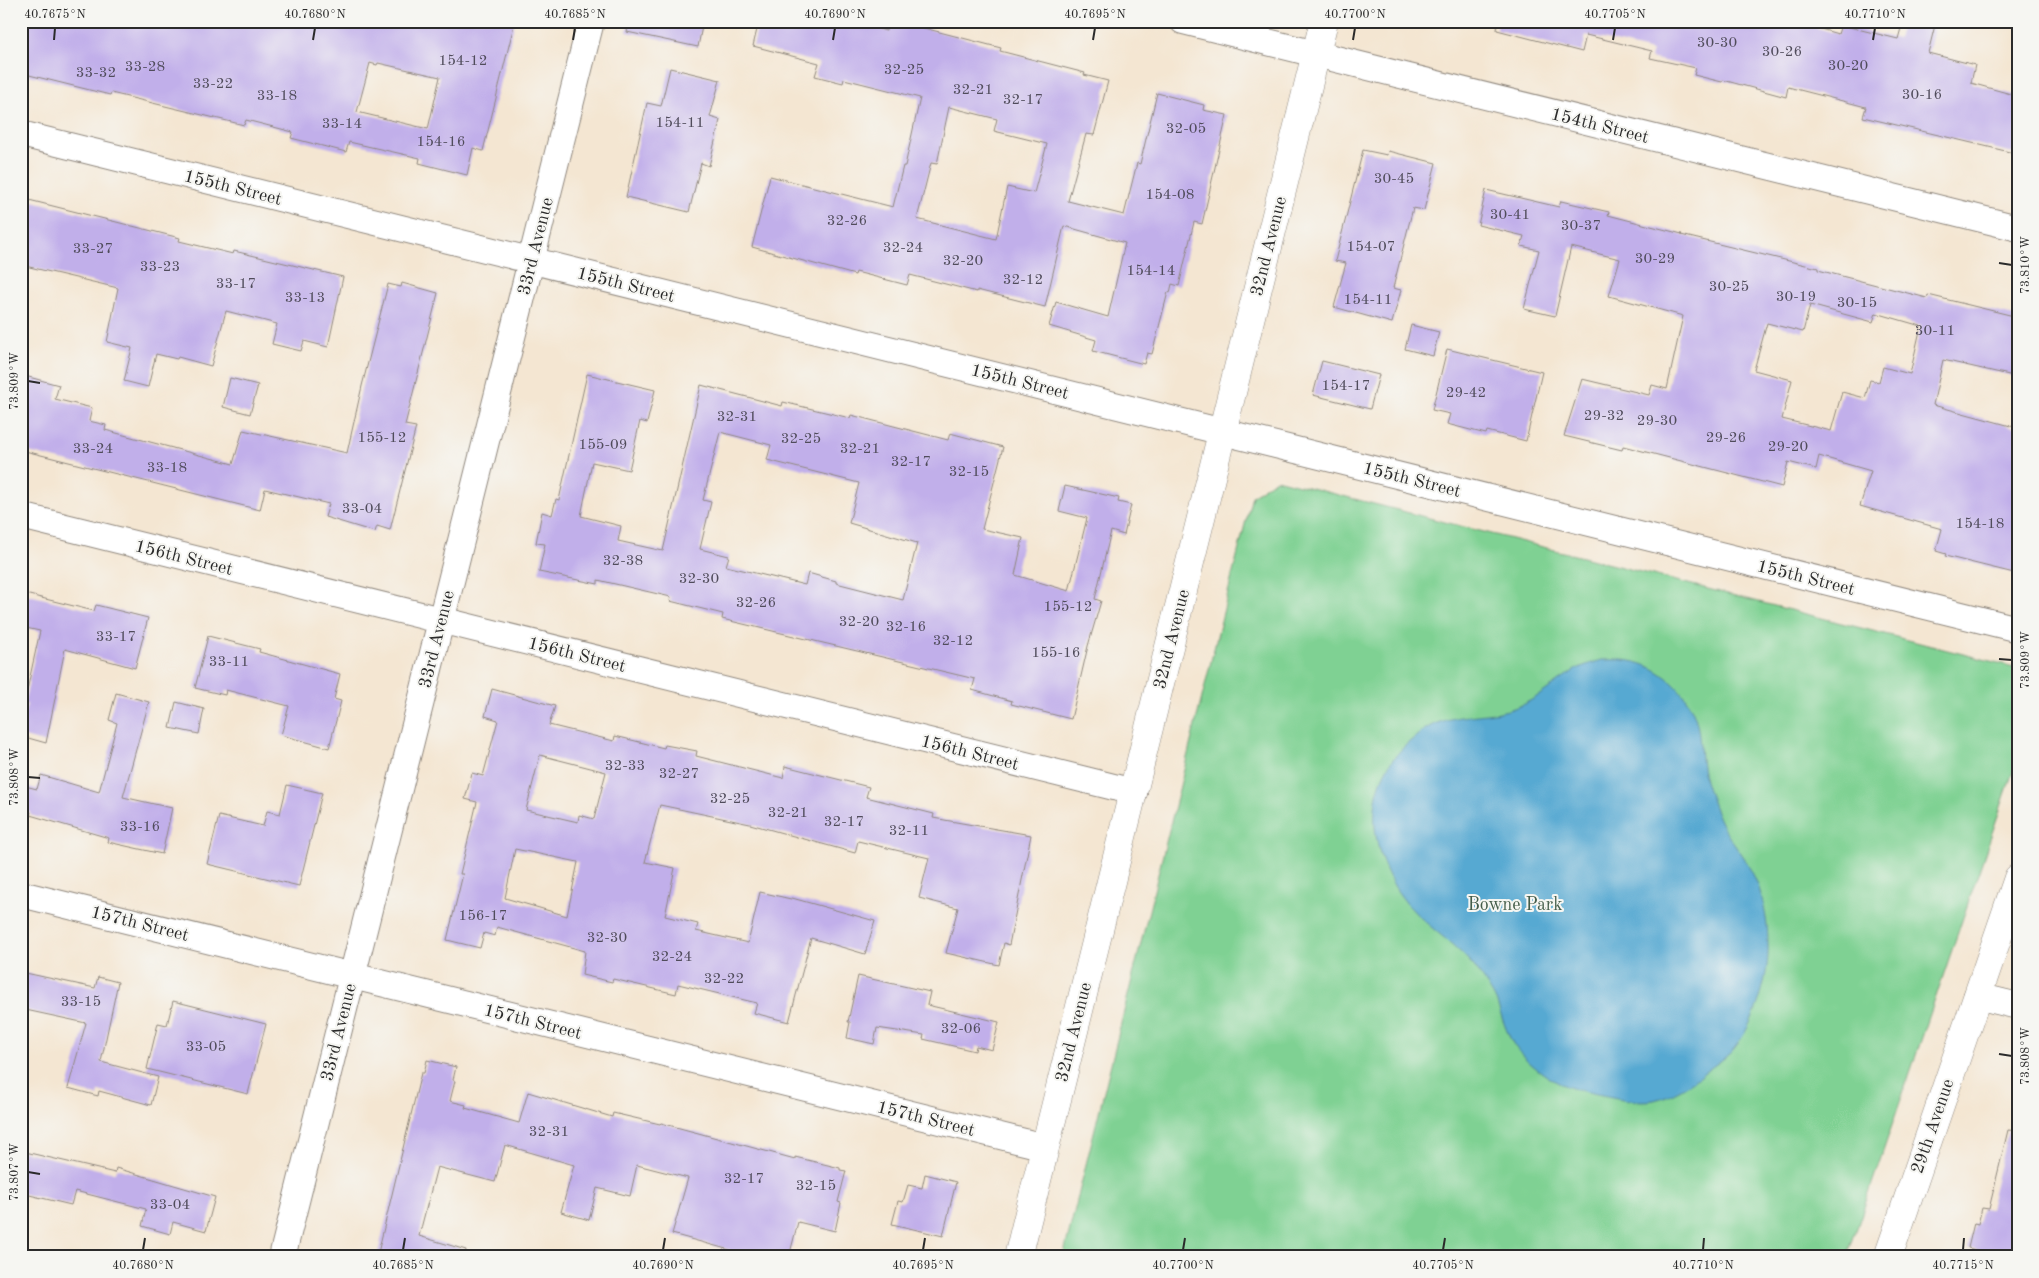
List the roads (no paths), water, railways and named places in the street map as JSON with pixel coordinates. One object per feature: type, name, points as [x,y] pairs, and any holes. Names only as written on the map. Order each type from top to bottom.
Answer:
[{"type":"street","name":"33rd Avenue","points":[[282,1257],[591,21]]},
{"type":"street","name":"154th Street","points":[[1183,21],[2018,228]]},
{"type":"street","name":"32nd Avenue","points":[[1018,1257],[1324,21]]},
{"type":"street","name":"155th Street","points":[[21,134],[2018,629]]},
{"type":"street","name":"156th Street","points":[[21,516],[1134,792]]},
{"type":"street","name":"29th Avenue","points":[[1888,1257],[2018,878]]},
{"type":"street","name":"157th Street","points":[[21,894],[1045,1147]]},
{"type":"street","points":[[1976,996],[2018,1006]]},
{"type":"water","points":[[1602,660],[1627,660],[1646,666],[1667,678],[1684,696],[1690,706],[1698,729],[1703,775],[1711,799],[1724,829],[1755,878],[1764,906],[1767,928],[1768,956],[1763,986],[1747,1029],[1739,1042],[1725,1058],[1687,1085],[1668,1095],[1648,1101],[1621,1099],[1566,1086],[1553,1080],[1525,1058],[1511,1040],[1497,1003],[1475,967],[1464,955],[1417,915],[1398,892],[1387,873],[1376,832],[1375,811],[1378,791],[1385,772],[1397,755],[1422,731],[1436,723],[1449,719],[1498,712],[1525,704],[1575,670]]},
{"type":"park label","name":"Bowne Park","points":[[1515,904]]}]
